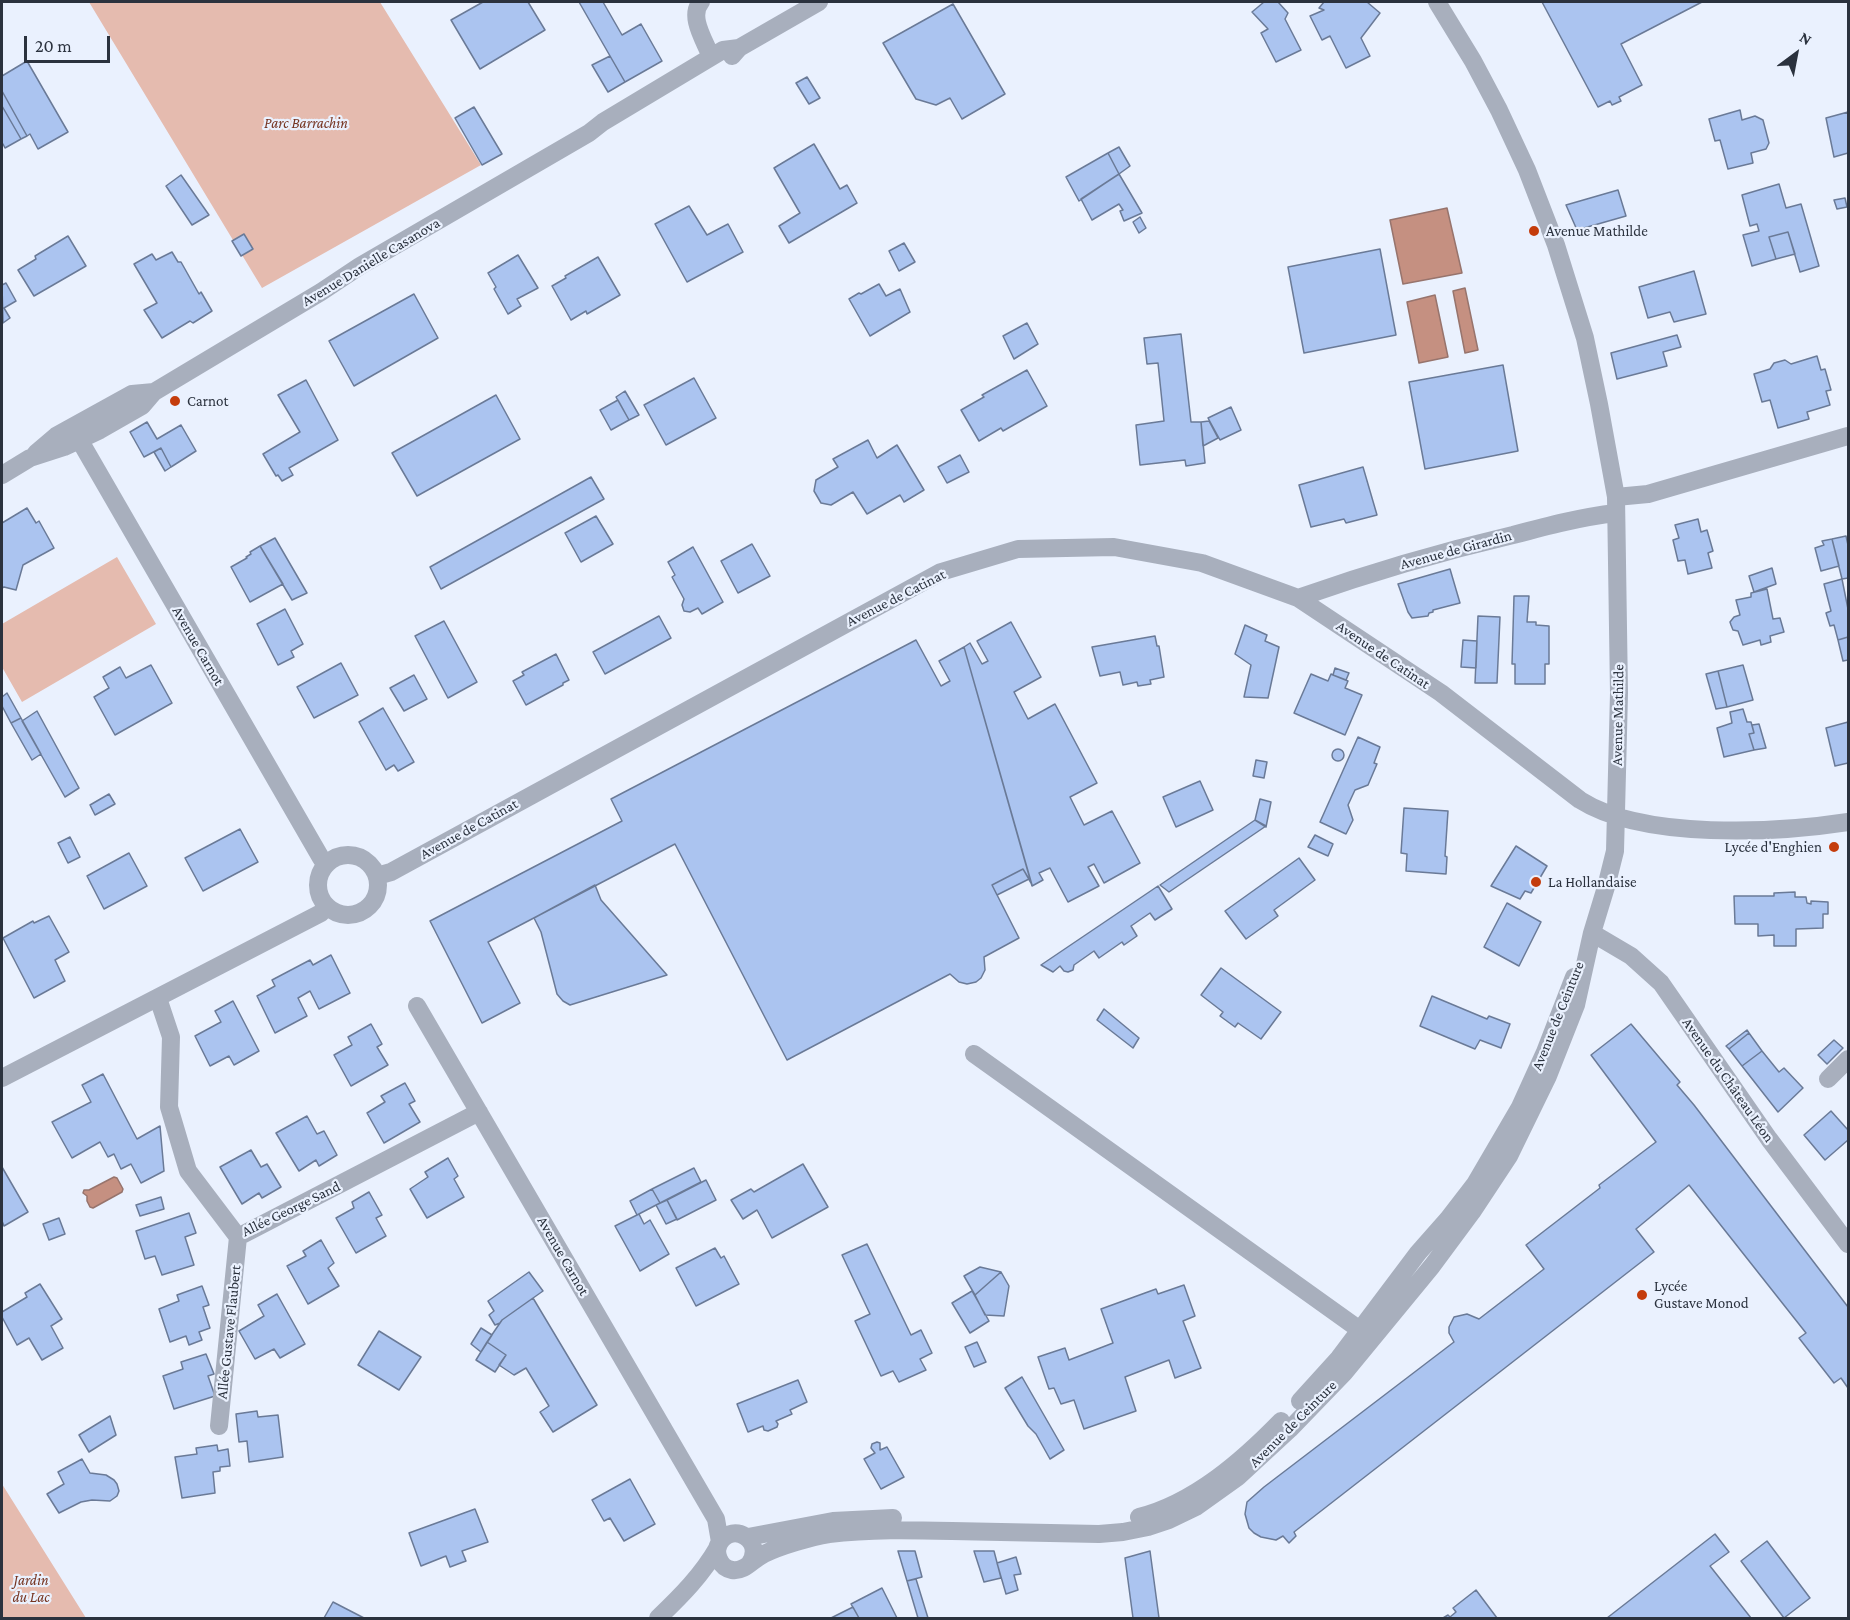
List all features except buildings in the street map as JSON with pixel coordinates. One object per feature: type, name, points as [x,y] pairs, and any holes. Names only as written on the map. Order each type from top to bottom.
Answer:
[{"type":"street","points":[[701,2],[696,8],[696,18],[711,57]]},
{"type":"street","name":"Avenue Danielle Casanova","points":[[589,133],[609,128],[730,58],[739,48],[819,2]]},
{"type":"street","name":"Avenue Mathilde","points":[[1437,2],[1473,61],[1527,170],[1556,245],[1585,338],[1616,505],[1619,693],[1616,816]]},
{"type":"street","name":"Avenue Danielle Casanova","points":[[2,475],[30,458],[56,436],[76,433],[132,394],[154,392],[321,292],[360,266],[589,133],[603,122],[711,57],[723,50],[739,48]]},
{"type":"street","name":"Avenue Carnot","points":[[76,433],[326,865]]},
{"type":"street","name":"Avenue de Girardin","points":[[1298,598],[1354,578],[1458,548],[1590,516],[1648,494],[1848,436]]},
{"type":"street","name":"Avenue de Catinat","points":[[377,876],[391,872],[941,572],[1018,549],[1114,548],[1202,563],[1298,598],[1441,693],[1580,800],[1616,816]]},
{"type":"street","points":[[1616,816],[1676,828],[1707,831],[1813,828],[1848,822]]},
{"type":"street","name":"Avenue de Ceinture","points":[[688,1588],[705,1579],[745,1566],[762,1554],[818,1537],[842,1533],[897,1530],[1099,1534],[1123,1532],[1169,1520],[1196,1507],[1231,1482],[1290,1429],[1363,1352],[1432,1266],[1491,1184],[1521,1132],[1576,1005],[1592,933],[1615,851],[1616,816]]},
{"type":"street","points":[[351,855],[362,859],[372,867],[377,876],[378,887],[375,898],[359,913],[349,915],[337,913],[327,906],[320,896],[318,884],[320,872],[339,856],[351,855]]},
{"type":"street","points":[[2,1078],[321,914],[327,906]]},
{"type":"street","name":"Avenue de Ceinture","points":[[746,1536],[833,1521],[867,1518],[1108,1522],[1161,1510],[1214,1480],[1278,1424],[1316,1384],[1418,1253],[1462,1202],[1492,1157],[1534,1076],[1592,933]]},
{"type":"street","name":"Avenue du Château Léon","points":[[1592,933],[1631,956],[1661,983],[1769,1139],[1848,1244]]},
{"type":"street","name":"Allée George Sand","points":[[158,998],[171,1036],[169,1107],[188,1171],[238,1237],[479,1112]]},
{"type":"street","name":"Avenue Carnot","points":[[417,1006],[716,1518],[720,1533],[719,1544]]},
{"type":"street","points":[[974,1054],[1360,1330]]},
{"type":"street","points":[[1828,1079],[1848,1059]]},
{"type":"street","name":"Allée Gustave Flaubert","points":[[219,1426],[238,1237]]},
{"type":"street","name":"Avenue Carnot","points":[[709,1506],[720,1518],[746,1536]]},
{"type":"street","points":[[730,1534],[746,1536],[754,1554],[745,1566],[729,1569],[722,1564],[718,1556],[722,1538],[730,1534]]},
{"type":"street","name":"Avenue de Ceinture","points":[[658,1618],[706,1567],[719,1544]]},
{"type":"green space","name":"Parc Barrachin","points":[[89,2],[380,2],[481,165],[262,288]]},
{"type":"green space","points":[[117,557],[156,624],[22,702],[2,667],[2,624]]},
{"type":"green space","name":"Jardin du Lac","points":[[2,1484],[86,1618],[2,1618]]},
{"type":"shaded area","points":[[1447,208],[1462,273],[1403,284],[1390,220]]},
{"type":"shaded area","points":[[1465,288],[1478,350],[1465,353],[1453,291]]},
{"type":"shaded area","points":[[1435,295],[1448,357],[1419,363],[1407,302]]},
{"type":"shaded area","points":[[114,1177],[123,1189],[122,1192],[93,1208],[90,1207],[87,1196],[83,1193],[84,1190],[89,1190]]},
{"type":"place","name":"Avenue Mathilde","points":[[1534,231]]},
{"type":"place","name":"Carnot","points":[[175,401]]},
{"type":"place","name":"Lycée d'Enghien","points":[[1834,847]]},
{"type":"place","name":"La Hollandaise","points":[[1536,882]]},
{"type":"place","name":"Lycée Gustave Monod","points":[[1642,1295]]}]
